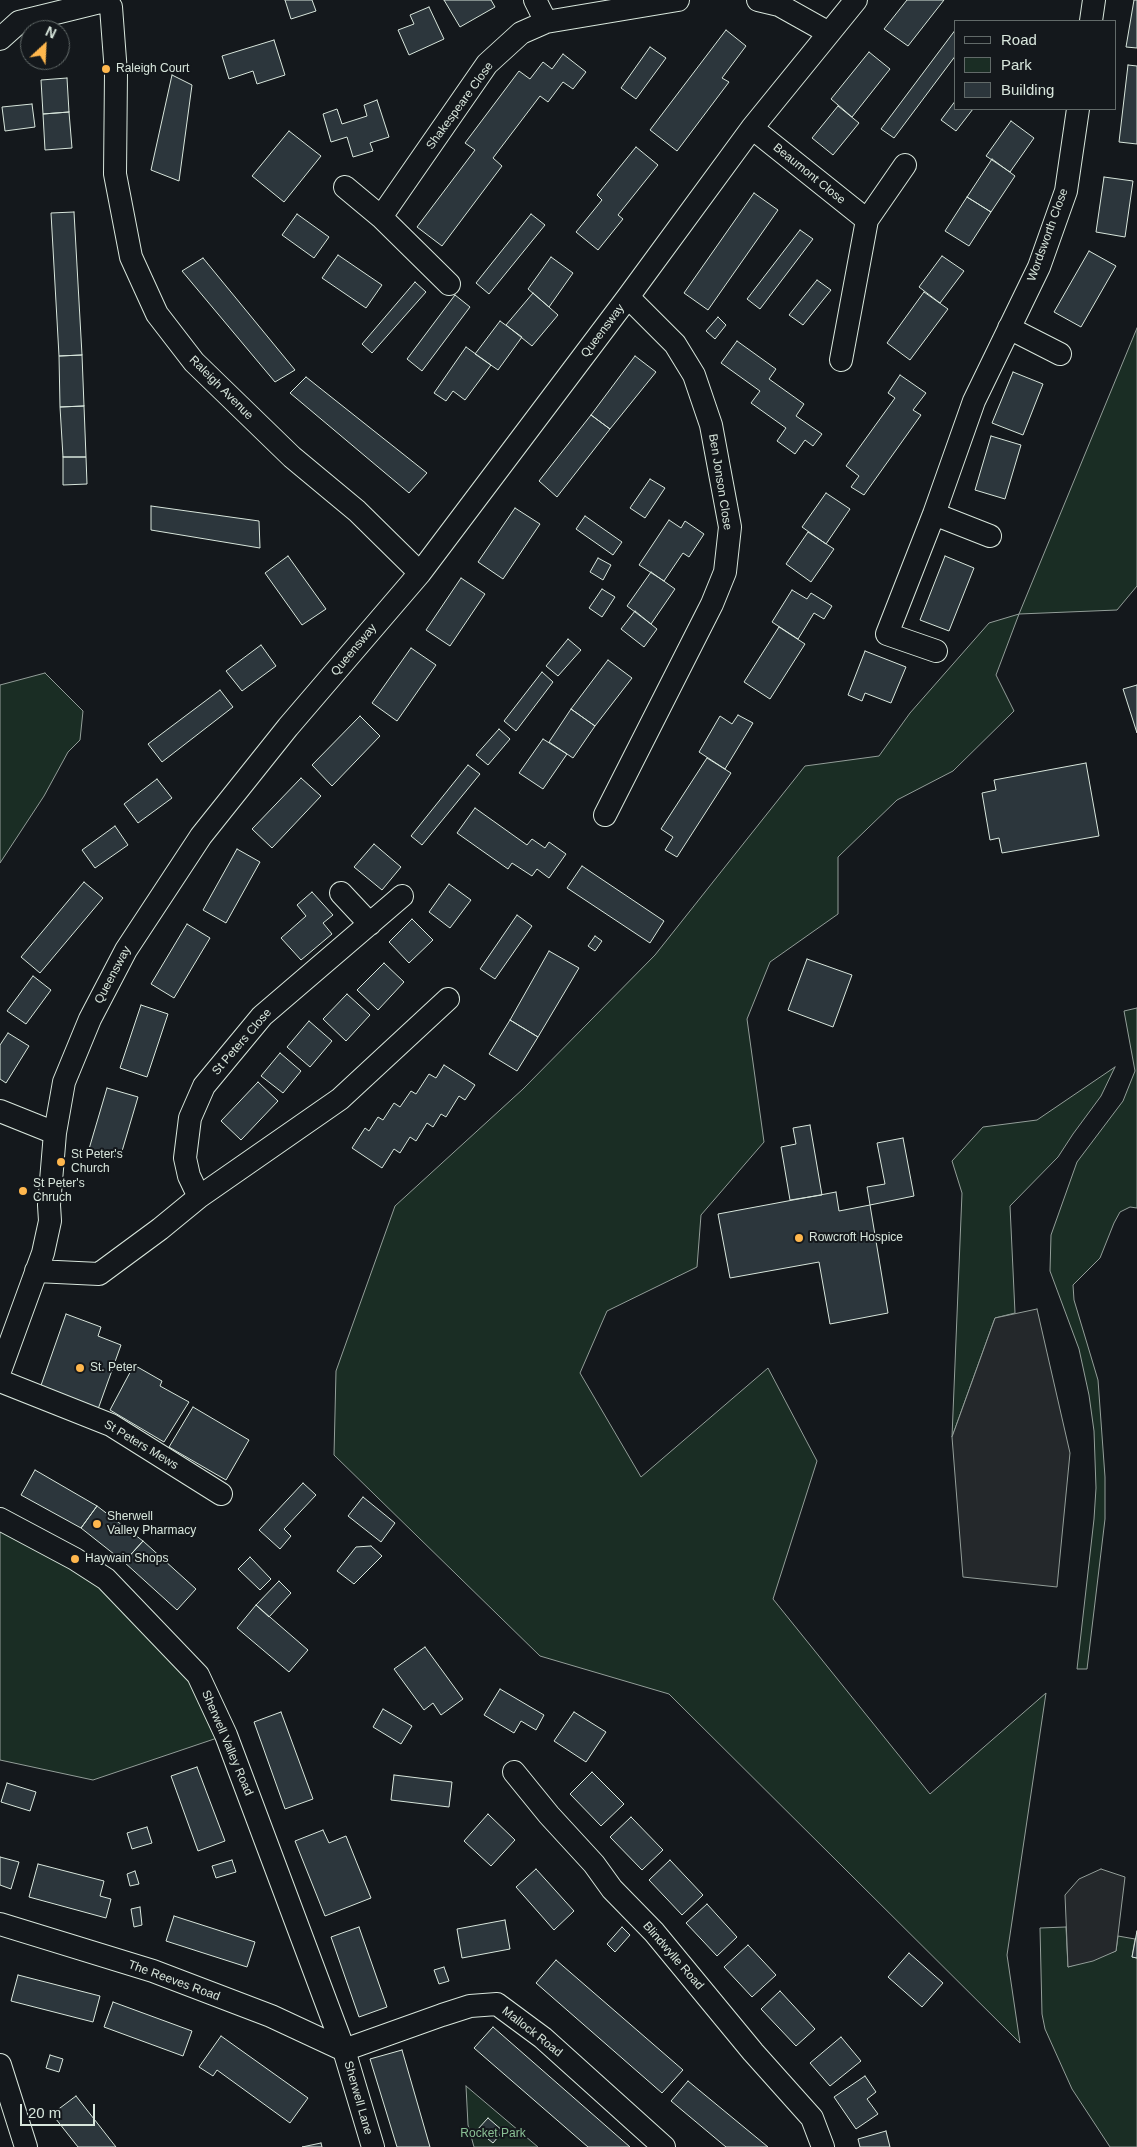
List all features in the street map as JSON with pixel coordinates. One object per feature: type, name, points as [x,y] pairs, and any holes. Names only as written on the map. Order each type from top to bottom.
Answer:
[{"type":"street","points":[[0,39],[19,22],[104,0]]},
{"type":"street","name":"Raleigh Avenue","points":[[104,0],[111,7],[116,73],[115,174],[131,257],[157,314],[194,362],[292,457],[357,511],[420,573]]},
{"type":"street","points":[[535,0],[546,22]]},
{"type":"street","name":"Shakespeare Close","points":[[381,217],[487,64],[521,34],[546,22],[678,0]]},
{"type":"street","points":[[758,0],[779,5],[829,33]]},
{"type":"street","name":"Queensway","points":[[0,1371],[12,1343],[43,1254],[50,1221],[49,1205],[55,1133],[64,1082],[90,1019],[126,950],[201,836],[288,727],[420,573],[628,297],[752,128],[856,0]]},
{"type":"street","points":[[1091,20],[1094,0]]},
{"type":"street","name":"Wordsworth Close","points":[[936,651],[887,634],[934,514],[974,401],[1039,267],[1066,191],[1078,110]]},
{"type":"street","name":"Beaumont Close","points":[[752,128],[867,220]]},
{"type":"street","points":[[840,360],[867,220],[905,165]]},
{"type":"street","points":[[345,187],[381,217],[449,284]]},
{"type":"street","name":"Ben Jonson Close","points":[[605,815],[712,604],[725,572],[730,528],[711,425],[694,375],[675,344],[628,297]]},
{"type":"street","points":[[1009,328],[1060,354]]},
{"type":"street","points":[[934,514],[990,536]]},
{"type":"street","points":[[341,893],[370,924]]},
{"type":"street","name":"St Peters Close","points":[[199,1197],[189,1176],[184,1158],[190,1118],[204,1086],[262,1016],[402,896]]},
{"type":"street","points":[[36,1270],[99,1274],[160,1229],[199,1197],[340,1099],[448,999]]},
{"type":"street","points":[[0,1111],[55,1133]]},
{"type":"street","name":"St Peters Mews","points":[[0,1381],[111,1425],[221,1494]]},
{"type":"street","name":"Sherwell Valley Road","points":[[0,1519],[75,1559],[106,1579],[198,1675],[226,1734],[344,2050]]},
{"type":"street","name":"Blindwylle Road","points":[[514,1772],[549,1815],[594,1864],[612,1889],[654,1932],[753,2052],[812,2118],[823,2147]]},
{"type":"street","name":"The Reeves Road","points":[[0,1924],[152,1971],[271,2016],[344,2050]]},
{"type":"street","name":"Mallock Road","points":[[344,2050],[461,2009],[497,2004],[543,2038],[664,2147]]},
{"type":"street","name":"Sherwell Lane","points":[[344,2050],[372,2147]]},
{"type":"street","points":[[0,2066],[26,2147]]},
{"type":"green space","points":[[1137,328],[1137,586],[1117,610],[1019,614]]},
{"type":"green space","points":[[1019,614],[996,675],[1014,711],[953,771],[897,800],[838,857],[838,914],[770,962],[747,1019],[764,1142],[701,1215],[697,1267],[607,1311],[580,1373],[641,1477],[768,1368],[817,1461],[773,1599],[930,1794],[1046,1693],[1007,1955],[1020,2043],[669,1694],[540,1656],[334,1455],[336,1371],[395,1206],[523,1089],[655,955],[805,766],[879,756],[910,713],[989,623]]},
{"type":"green space","points":[[45,673],[83,711],[80,740],[68,752],[44,796],[0,863],[0,685]]},
{"type":"green space","points":[[1137,1008],[1137,1208],[1130,1207],[1120,1212],[1100,1258],[1073,1285],[1074,1300],[1098,1380],[1105,1477],[1105,1519],[1087,1669],[1077,1669],[1094,1519],[1096,1488],[1094,1431],[1089,1395],[1079,1349],[1050,1271],[1051,1235],[1077,1162],[1123,1101],[1135,1071],[1124,1011]]},
{"type":"green space","points":[[1115,1067],[1101,1096],[1058,1157],[1010,1206],[1015,1313],[995,1318],[952,1437],[962,1193],[952,1161],[983,1127],[1037,1120]]},
{"type":"green space","points":[[0,1519],[75,1559],[148,1623],[226,1735],[93,1780],[0,1760]]},
{"type":"green space","points":[[1066,1927],[1068,1967],[1116,1951],[1118,1936],[1135,1939],[1132,1957],[1137,1958],[1137,2147],[1110,2147],[1072,2089],[1045,2029],[1042,2014],[1040,1928]]},
{"type":"green space","name":"Rocket Park","points":[[466,2086],[538,2147],[474,2147],[468,2125]]},
{"type":"shaded area","points":[[1037,1309],[1070,1453],[1057,1587],[963,1577],[952,1437],[995,1318]]},
{"type":"shaded area","points":[[1101,1869],[1125,1877],[1116,1951],[1093,1961],[1068,1967],[1065,1895],[1079,1879]]},
{"type":"building","points":[[285,0],[312,0],[316,11],[291,19]]},
{"type":"building","points":[[444,0],[491,0],[495,7],[460,27]]},
{"type":"building","points":[[907,0],[944,0],[908,46],[884,29]]},
{"type":"building","points":[[1134,0],[1137,0],[1137,48],[1126,47]]},
{"type":"building","points":[[429,7],[444,39],[409,55],[398,30],[414,24],[410,15]]},
{"type":"building","points":[[726,30],[746,46],[722,78],[729,82],[677,151],[650,130]]},
{"type":"building","points":[[954,32],[954,58],[894,138],[881,129]]},
{"type":"building","points":[[274,40],[285,75],[257,84],[253,71],[229,79],[222,56]]},
{"type":"building","points":[[650,47],[666,58],[636,99],[621,88]]},
{"type":"building","points":[[869,52],[890,69],[852,117],[831,99]]},
{"type":"building","points":[[563,54],[586,72],[573,89],[563,82],[548,102],[540,96],[493,158],[502,166],[442,246],[417,227],[475,150],[465,143],[519,71],[530,79],[543,62],[552,69]]},
{"type":"building","points":[[1128,65],[1137,66],[1137,144],[1119,142]]},
{"type":"building","points":[[172,75],[192,85],[179,181],[151,170]]},
{"type":"building","points":[[67,78],[69,112],[43,114],[41,80]]},
{"type":"building","points":[[377,100],[389,137],[370,143],[373,151],[353,157],[347,137],[331,142],[323,114],[337,109],[342,124],[367,116],[364,105]]},
{"type":"building","points":[[954,103],[954,110],[972,110],[956,131],[941,120]]},
{"type":"building","points":[[32,104],[35,127],[5,131],[2,107]]},
{"type":"building","points":[[838,106],[859,123],[833,155],[812,138]]},
{"type":"building","points":[[69,112],[72,148],[45,150],[43,114]]},
{"type":"building","points":[[1011,121],[1034,138],[1010,172],[986,156]]},
{"type":"building","points":[[289,131],[321,156],[284,202],[252,176]]},
{"type":"building","points":[[636,147],[658,165],[618,215],[623,219],[598,250],[576,232],[602,200],[597,195]]},
{"type":"building","points":[[992,159],[1015,176],[991,212],[967,197]]},
{"type":"building","points":[[1104,177],[1133,181],[1125,237],[1096,232]]},
{"type":"building","points":[[754,193],[778,210],[708,310],[684,293]]},
{"type":"building","points":[[967,197],[991,212],[969,246],[945,231]]},
{"type":"building","points":[[74,212],[82,355],[59,356],[51,213]]},
{"type":"building","points":[[297,214],[329,237],[314,258],[282,235]]},
{"type":"building","points":[[531,214],[545,225],[489,294],[476,283]]},
{"type":"building","points":[[800,230],[813,239],[760,309],[747,299]]},
{"type":"building","points":[[1089,251],[1116,266],[1081,327],[1054,312]]},
{"type":"building","points":[[338,255],[382,285],[366,308],[322,278]]},
{"type":"building","points":[[942,256],[964,271],[940,303],[919,287]]},
{"type":"building","points":[[551,257],[573,273],[549,307],[528,289]]},
{"type":"building","points":[[203,258],[295,370],[275,382],[182,271]]},
{"type":"building","points":[[817,280],[831,290],[803,325],[789,315]]},
{"type":"building","points":[[415,282],[426,292],[372,353],[362,344]]},
{"type":"building","points":[[924,292],[948,309],[910,360],[887,343]]},
{"type":"building","points":[[533,293],[558,315],[532,346],[506,325]]},
{"type":"building","points":[[455,295],[470,307],[422,371],[407,359]]},
{"type":"building","points":[[718,317],[726,325],[715,339],[706,331]]},
{"type":"building","points":[[500,321],[522,337],[498,370],[475,354]]},
{"type":"building","points":[[737,341],[776,369],[769,379],[804,404],[796,416],[822,434],[813,446],[805,440],[795,454],[777,441],[786,428],[751,403],[760,391],[721,363]]},
{"type":"building","points":[[466,347],[491,365],[465,400],[453,391],[446,401],[434,393]]},
{"type":"building","points":[[82,355],[84,406],[60,407],[59,356]]},
{"type":"building","points":[[635,356],[656,372],[610,429],[591,415]]},
{"type":"building","points":[[1013,372],[1043,384],[1023,435],[992,423]]},
{"type":"building","points":[[900,375],[926,393],[913,410],[921,415],[864,495],[851,487],[859,476],[846,466],[895,398],[888,393]]},
{"type":"building","points":[[306,377],[427,473],[409,493],[290,393]]},
{"type":"building","points":[[84,406],[86,457],[63,457],[60,407]]},
{"type":"building","points":[[591,415],[610,429],[557,497],[539,481]]},
{"type":"building","points":[[991,436],[1021,445],[1005,499],[975,490]]},
{"type":"building","points":[[63,457],[86,457],[87,484],[63,485]]},
{"type":"building","points":[[650,479],[665,488],[645,518],[630,508]]},
{"type":"building","points":[[826,493],[850,509],[826,544],[802,527]]},
{"type":"building","points":[[151,506],[259,521],[260,548],[151,530]]},
{"type":"building","points":[[515,508],[540,524],[503,579],[478,562]]},
{"type":"building","points":[[585,516],[622,542],[613,555],[576,529]]},
{"type":"building","points":[[669,520],[681,528],[685,521],[704,534],[689,557],[683,553],[664,581],[639,565]]},
{"type":"building","points":[[808,532],[834,549],[811,582],[786,564]]},
{"type":"building","points":[[288,556],[326,609],[302,625],[265,573]]},
{"type":"building","points":[[945,556],[974,568],[949,631],[920,620]]},
{"type":"building","points":[[598,558],[611,565],[603,580],[590,572]]},
{"type":"building","points":[[651,572],[675,589],[651,624],[627,606]]},
{"type":"building","points":[[461,578],[485,594],[450,646],[426,630]]},
{"type":"building","points":[[602,589],[615,597],[602,617],[589,608]]},
{"type":"building","points":[[792,590],[807,599],[811,593],[832,606],[824,619],[814,613],[798,639],[772,622]]},
{"type":"building","points":[[635,611],[657,629],[644,647],[621,629]]},
{"type":"building","points":[[779,627],[805,644],[770,699],[744,682]]},
{"type":"building","points":[[568,639],[581,650],[558,676],[546,666]]},
{"type":"building","points":[[261,645],[276,666],[242,691],[226,671]]},
{"type":"building","points":[[411,648],[436,665],[397,721],[372,703]]},
{"type":"building","points":[[865,651],[906,667],[891,703],[865,693],[862,701],[848,695]]},
{"type":"building","points":[[608,660],[632,678],[595,726],[571,709]]},
{"type":"building","points":[[542,672],[553,682],[516,731],[504,721]]},
{"type":"building","points":[[1137,685],[1137,733],[1123,689]]},
{"type":"building","points":[[220,690],[233,707],[162,762],[148,744]]},
{"type":"building","points":[[571,709],[595,726],[573,758],[549,742]]},
{"type":"building","points":[[738,715],[753,723],[725,769],[699,752],[720,716],[732,724]]},
{"type":"building","points":[[360,716],[380,736],[332,786],[312,765]]},
{"type":"building","points":[[499,729],[510,739],[488,765],[476,755]]},
{"type":"building","points":[[543,739],[567,754],[543,789],[519,773]]},
{"type":"building","points":[[707,758],[731,773],[677,857],[665,850],[673,837],[661,829]]},
{"type":"building","points":[[1086,763],[1099,836],[1002,853],[999,838],[990,840],[982,793],[996,790],[994,780]]},
{"type":"building","points":[[468,765],[480,774],[422,845],[411,836]]},
{"type":"building","points":[[301,778],[321,796],[272,848],[252,829]]},
{"type":"building","points":[[157,779],[172,798],[138,823],[124,804]]},
{"type":"building","points":[[475,808],[527,845],[532,839],[545,848],[549,842],[566,854],[549,878],[537,869],[532,876],[512,863],[508,869],[457,833]]},
{"type":"building","points":[[115,826],[128,845],[95,868],[82,850]]},
{"type":"building","points":[[374,844],[401,867],[382,890],[354,867]]},
{"type":"building","points":[[237,849],[260,862],[226,923],[203,910]]},
{"type":"building","points":[[582,866],[664,921],[650,943],[567,888]]},
{"type":"building","points":[[84,882],[103,898],[40,973],[21,957]]},
{"type":"building","points":[[449,884],[471,900],[450,928],[429,912]]},
{"type":"building","points":[[312,892],[333,915],[323,923],[332,934],[301,960],[281,938],[306,916],[297,905]]},
{"type":"building","points":[[517,915],[532,926],[495,979],[480,969]]},
{"type":"building","points":[[412,919],[433,940],[409,963],[389,942]]},
{"type":"building","points":[[187,924],[210,938],[174,998],[151,984]]},
{"type":"building","points":[[595,936],[602,941],[595,951],[588,946]]},
{"type":"building","points":[[549,951],[579,968],[538,1037],[510,1020]]},
{"type":"building","points":[[807,959],[852,975],[833,1027],[788,1010]]},
{"type":"building","points":[[384,963],[404,982],[378,1010],[357,990]]},
{"type":"building","points":[[33,976],[51,990],[26,1024],[7,1011]]},
{"type":"building","points":[[347,994],[370,1015],[346,1041],[323,1019]]},
{"type":"building","points":[[141,1005],[168,1014],[147,1077],[120,1068]]},
{"type":"building","points":[[510,1020],[538,1037],[517,1071],[489,1054]]},
{"type":"building","points":[[309,1021],[332,1041],[310,1067],[287,1047]]},
{"type":"building","points":[[8,1033],[29,1046],[6,1083],[0,1079],[0,1045]]},
{"type":"building","points":[[280,1053],[301,1071],[283,1093],[261,1076]]},
{"type":"building","points":[[444,1065],[475,1085],[465,1100],[459,1096],[446,1117],[441,1114],[433,1127],[427,1123],[416,1141],[410,1137],[400,1153],[394,1149],[382,1168],[352,1148],[365,1128],[369,1131],[378,1117],[383,1120],[394,1103],[400,1107],[411,1091],[416,1094],[429,1074],[436,1078]]},
{"type":"building","points":[[258,1082],[278,1101],[241,1140],[221,1121]]},
{"type":"building","points":[[107,1088],[138,1097],[120,1158],[89,1149]]},
{"type":"building","points":[[810,1125],[822,1195],[790,1200],[781,1147],[796,1144],[793,1128]]},
{"type":"building","points":[[903,1138],[914,1196],[870,1205],[867,1187],[885,1184],[877,1143]]},
{"type":"building","name":"Rowcroft Hospice","points":[[836,1192],[839,1211],[870,1205],[888,1313],[830,1324],[819,1262],[730,1278],[718,1214]]},
{"type":"building","name":"St. Peter","points":[[66,1314],[101,1327],[98,1336],[121,1345],[97,1412],[39,1391]]},
{"type":"building","points":[[134,1365],[162,1381],[160,1386],[189,1402],[164,1442],[110,1410]]},
{"type":"building","points":[[193,1407],[249,1440],[226,1480],[169,1447]]},
{"type":"building","points":[[35,1470],[97,1506],[81,1528],[21,1495]]},
{"type":"building","points":[[303,1483],[316,1495],[284,1529],[291,1536],[280,1549],[259,1530]]},
{"type":"building","points":[[363,1497],[395,1523],[381,1542],[348,1516]]},
{"type":"building","points":[[97,1506],[143,1541],[124,1562],[81,1528]]},
{"type":"building","points":[[143,1541],[196,1589],[177,1610],[124,1562]]},
{"type":"building","points":[[371,1546],[382,1556],[354,1584],[337,1571],[356,1547]]},
{"type":"building","points":[[250,1557],[271,1579],[260,1590],[238,1569]]},
{"type":"building","points":[[279,1581],[291,1593],[269,1617],[256,1605]]},
{"type":"building","points":[[256,1605],[308,1650],[289,1672],[237,1628]]},
{"type":"building","points":[[425,1647],[463,1699],[441,1715],[433,1703],[424,1710],[394,1669]]},
{"type":"building","points":[[500,1689],[544,1715],[536,1730],[521,1721],[514,1733],[484,1715]]},
{"type":"building","points":[[383,1709],[412,1726],[401,1744],[373,1727]]},
{"type":"building","points":[[281,1712],[313,1799],[285,1809],[254,1722]]},
{"type":"building","points":[[574,1712],[606,1732],[586,1762],[554,1741]]},
{"type":"building","points":[[197,1767],[225,1841],[198,1851],[171,1776]]},
{"type":"building","points":[[592,1772],[624,1804],[601,1826],[570,1794]]},
{"type":"building","points":[[394,1775],[452,1782],[449,1807],[391,1800]]},
{"type":"building","points":[[7,1783],[36,1792],[30,1811],[1,1802]]},
{"type":"building","points":[[488,1814],[515,1840],[491,1866],[464,1841]]},
{"type":"building","points":[[631,1817],[663,1850],[642,1870],[610,1837]]},
{"type":"building","points":[[147,1827],[152,1843],[132,1849],[127,1833]]},
{"type":"building","points":[[323,1830],[329,1843],[346,1836],[371,1898],[325,1916],[295,1841]]},
{"type":"building","points":[[0,1857],[19,1862],[11,1889],[0,1885]]},
{"type":"building","points":[[232,1860],[236,1872],[216,1878],[212,1866]]},
{"type":"building","points":[[670,1860],[703,1895],[682,1915],[649,1880]]},
{"type":"building","points":[[38,1864],[104,1881],[100,1896],[111,1899],[106,1918],[29,1897]]},
{"type":"building","points":[[536,1869],[574,1911],[554,1930],[516,1887]]},
{"type":"building","points":[[135,1871],[139,1884],[130,1886],[127,1874]]},
{"type":"building","points":[[707,1904],[737,1937],[717,1956],[686,1923]]},
{"type":"building","points":[[140,1907],[142,1925],[134,1927],[131,1909]]},
{"type":"building","points":[[174,1916],[255,1942],[247,1967],[166,1941]]},
{"type":"building","points":[[505,1920],[510,1949],[462,1958],[457,1929]]},
{"type":"building","points":[[359,1927],[387,2007],[359,2017],[331,1937]]},
{"type":"building","points":[[622,1927],[630,1935],[615,1952],[607,1944]]},
{"type":"building","points":[[1137,1931],[1137,1958],[1132,1957]]},
{"type":"building","points":[[748,1945],[776,1975],[752,1997],[724,1967]]},
{"type":"building","points":[[909,1953],[943,1983],[922,2007],[888,1977]]},
{"type":"building","points":[[556,1960],[683,2070],[662,2093],[536,1983]]},
{"type":"building","points":[[444,1967],[449,1981],[439,1984],[434,1970]]},
{"type":"building","points":[[18,1975],[100,1996],[93,2022],[11,2001]]},
{"type":"building","points":[[780,1991],[815,2029],[796,2046],[761,2009]]},
{"type":"building","points":[[113,2002],[192,2031],[183,2056],[104,2027]]},
{"type":"building","points":[[493,2027],[630,2147],[588,2147],[474,2048]]},
{"type":"building","points":[[221,2036],[308,2098],[290,2123],[217,2070],[213,2076],[199,2067]]},
{"type":"building","points":[[841,2037],[861,2061],[830,2086],[810,2063]]},
{"type":"building","points":[[402,2050],[430,2147],[397,2147],[370,2059]]},
{"type":"building","points":[[50,2055],[63,2059],[59,2072],[46,2068]]},
{"type":"building","points":[[865,2076],[876,2092],[867,2099],[878,2114],[856,2129],[834,2097]]},
{"type":"building","points":[[688,2081],[768,2147],[726,2147],[671,2101]]},
{"type":"building","points":[[76,2096],[116,2147],[78,2147],[52,2114]]},
{"type":"building","points":[[488,2118],[503,2131],[493,2143],[477,2130]]},
{"type":"building","points":[[886,2131],[890,2147],[860,2147],[858,2139]]},
{"type":"building","points":[[321,2143],[322,2147],[302,2147]]},
{"type":"place","name":"Raleigh Court","points":[[106,69]]},
{"type":"place","name":"St Peter's Church","points":[[61,1162]]},
{"type":"place","name":"St Peter's Chruch","points":[[23,1191]]},
{"type":"place","name":"Rowcroft Hospice","points":[[799,1238]]},
{"type":"place","name":"St. Peter","points":[[80,1368]]},
{"type":"place","name":"Sherwell Valley Pharmacy","points":[[97,1524]]},
{"type":"place","name":"Haywain Shops","points":[[75,1559]]}]
